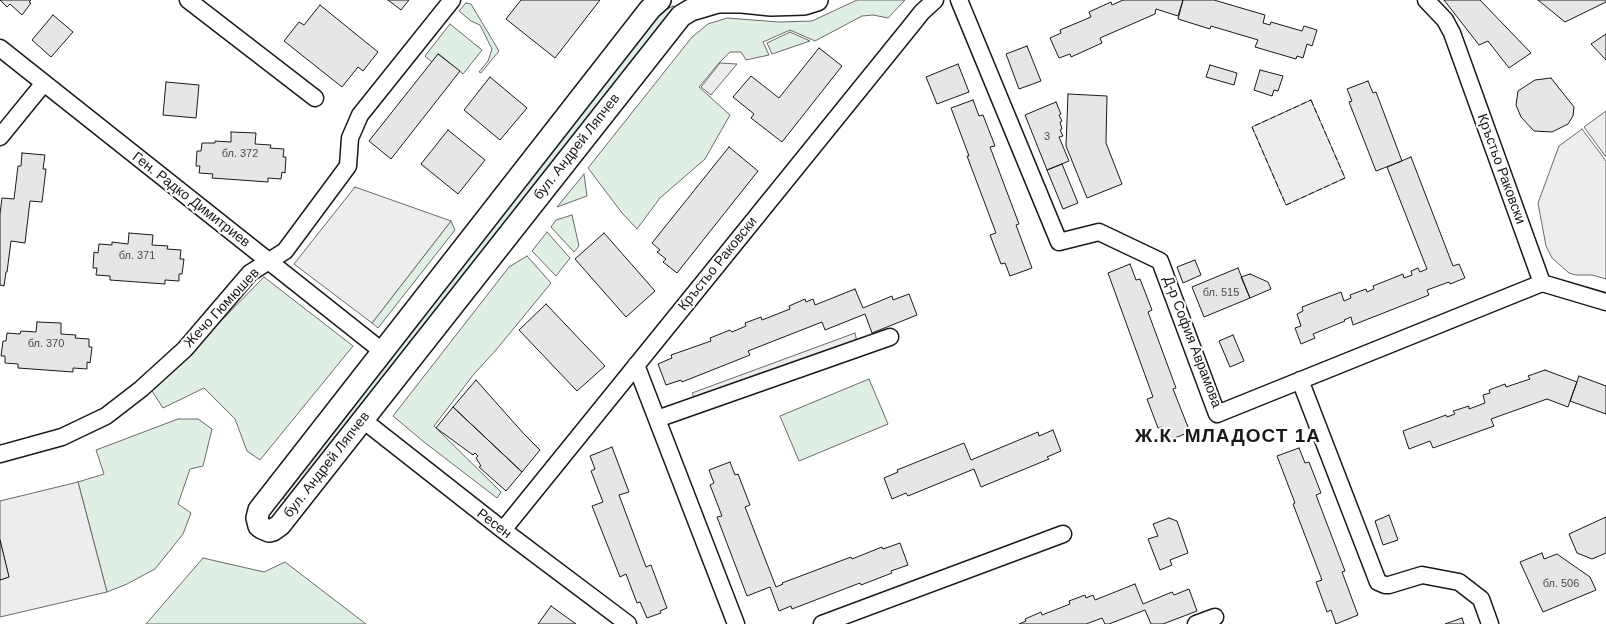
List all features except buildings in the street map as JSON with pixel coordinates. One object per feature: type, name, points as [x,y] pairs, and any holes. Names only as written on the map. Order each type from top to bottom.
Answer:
[{"type":"main road","name":"бул. Андрей Ляпчев","points":[[655,4],[258,510],[259,526],[266,530],[277,528],[681,16],[691,10],[718,2],[804,4],[816,0]]},
{"type":"street","points":[[188,0],[314,98]]},
{"type":"street","name":"Жечо Гюмюшев","points":[[0,454],[62,437],[106,416],[141,389],[185,349],[250,274],[285,251],[348,166],[350,138],[360,115],[452,0]]},
{"type":"street","name":"Кръстьо Раковски","points":[[503,530],[922,12],[935,0]]},
{"type":"street","name":"Д-р София Аврамова","points":[[959,0],[1059,242],[1099,232],[1160,261],[1217,414],[1300,380]]},
{"type":"street","name":"Кръстьо Раковски","points":[[1426,0],[1445,20],[1452,34],[1542,283]]},
{"type":"street","name":"Ген. Радко Димитриев","points":[[0,48],[382,351]]},
{"type":"street","points":[[0,136],[44,83]]},
{"type":"street","points":[[1490,624],[1481,599],[1459,582],[1422,575],[1389,585],[1378,582],[1300,380],[1542,283],[1606,302]]},
{"type":"street","points":[[657,419],[890,337]]},
{"type":"street","points":[[636,365],[736,624]]},
{"type":"street","name":"Ресен","points":[[363,420],[503,530],[628,624]]},
{"type":"street","points":[[822,624],[1063,534]]},
{"type":"street","points":[[1196,624],[1215,617]]},
{"type":"green space","points":[[857,0],[905,0],[888,18],[873,15],[862,16],[815,41],[790,30],[763,42],[769,55],[746,60],[741,52],[730,52],[719,63],[699,87],[730,115],[705,159],[660,198],[637,229],[622,213],[588,168],[692,37],[708,24],[727,18],[779,22],[812,21]]},
{"type":"green space","points":[[466,3],[471,4],[499,51],[481,73],[479,72],[488,61],[492,49],[480,25],[471,21],[459,11]]},
{"type":"green space","points":[[673,6],[675,7],[288,502],[283,498],[647,27],[662,12]]},
{"type":"green space","points":[[450,24],[482,50],[463,74],[439,54],[432,62],[425,56]]},
{"type":"green space","points":[[790,32],[810,41],[772,54],[767,43]]},
{"type":"green space","points":[[584,174],[587,196],[557,207]]},
{"type":"green space","points":[[572,215],[579,246],[574,252],[551,227],[556,220]]},
{"type":"green space","points":[[451,221],[455,230],[378,328],[372,323]]},
{"type":"green space","points":[[547,232],[570,258],[556,276],[532,251]]},
{"type":"green space","points":[[527,256],[551,283],[474,374],[434,426],[501,492],[497,498],[393,416],[509,267]]},
{"type":"green space","points":[[264,277],[353,346],[260,460],[247,451],[235,419],[204,388],[163,408],[152,391]]},
{"type":"green space","points":[[869,379],[888,424],[799,461],[780,416]]},
{"type":"green space","points":[[178,419],[198,419],[212,429],[203,466],[190,469],[178,504],[191,513],[183,534],[155,569],[107,592],[78,482],[104,474],[96,450]]},
{"type":"green space","points":[[203,558],[264,572],[285,562],[366,624],[146,624]]},
{"type":"shaded area","points":[[720,63],[737,64],[711,95],[701,87]]},
{"type":"shaded area","points":[[1311,100],[1345,178],[1286,205],[1252,127]]},
{"type":"shaded area","points":[[1606,111],[1606,157],[1584,127]]},
{"type":"shaded area","points":[[1582,129],[1606,161],[1606,279],[1592,275],[1569,273],[1552,258],[1546,246],[1538,203],[1559,146]]},
{"type":"shaded area","points":[[355,187],[451,221],[372,323],[294,264]]},
{"type":"shaded area","points":[[855,333],[857,342],[696,402],[692,393]]},
{"type":"shaded area","points":[[78,482],[107,592],[0,617],[0,580],[9,577],[0,540],[0,501]]},
{"type":"fence","points":[[1311,100],[1345,178],[1286,205],[1252,127],[1311,100]]},
{"type":"district","name":"Ж.К. МЛАДОСТ 1А","points":[[1228,437]]}]
